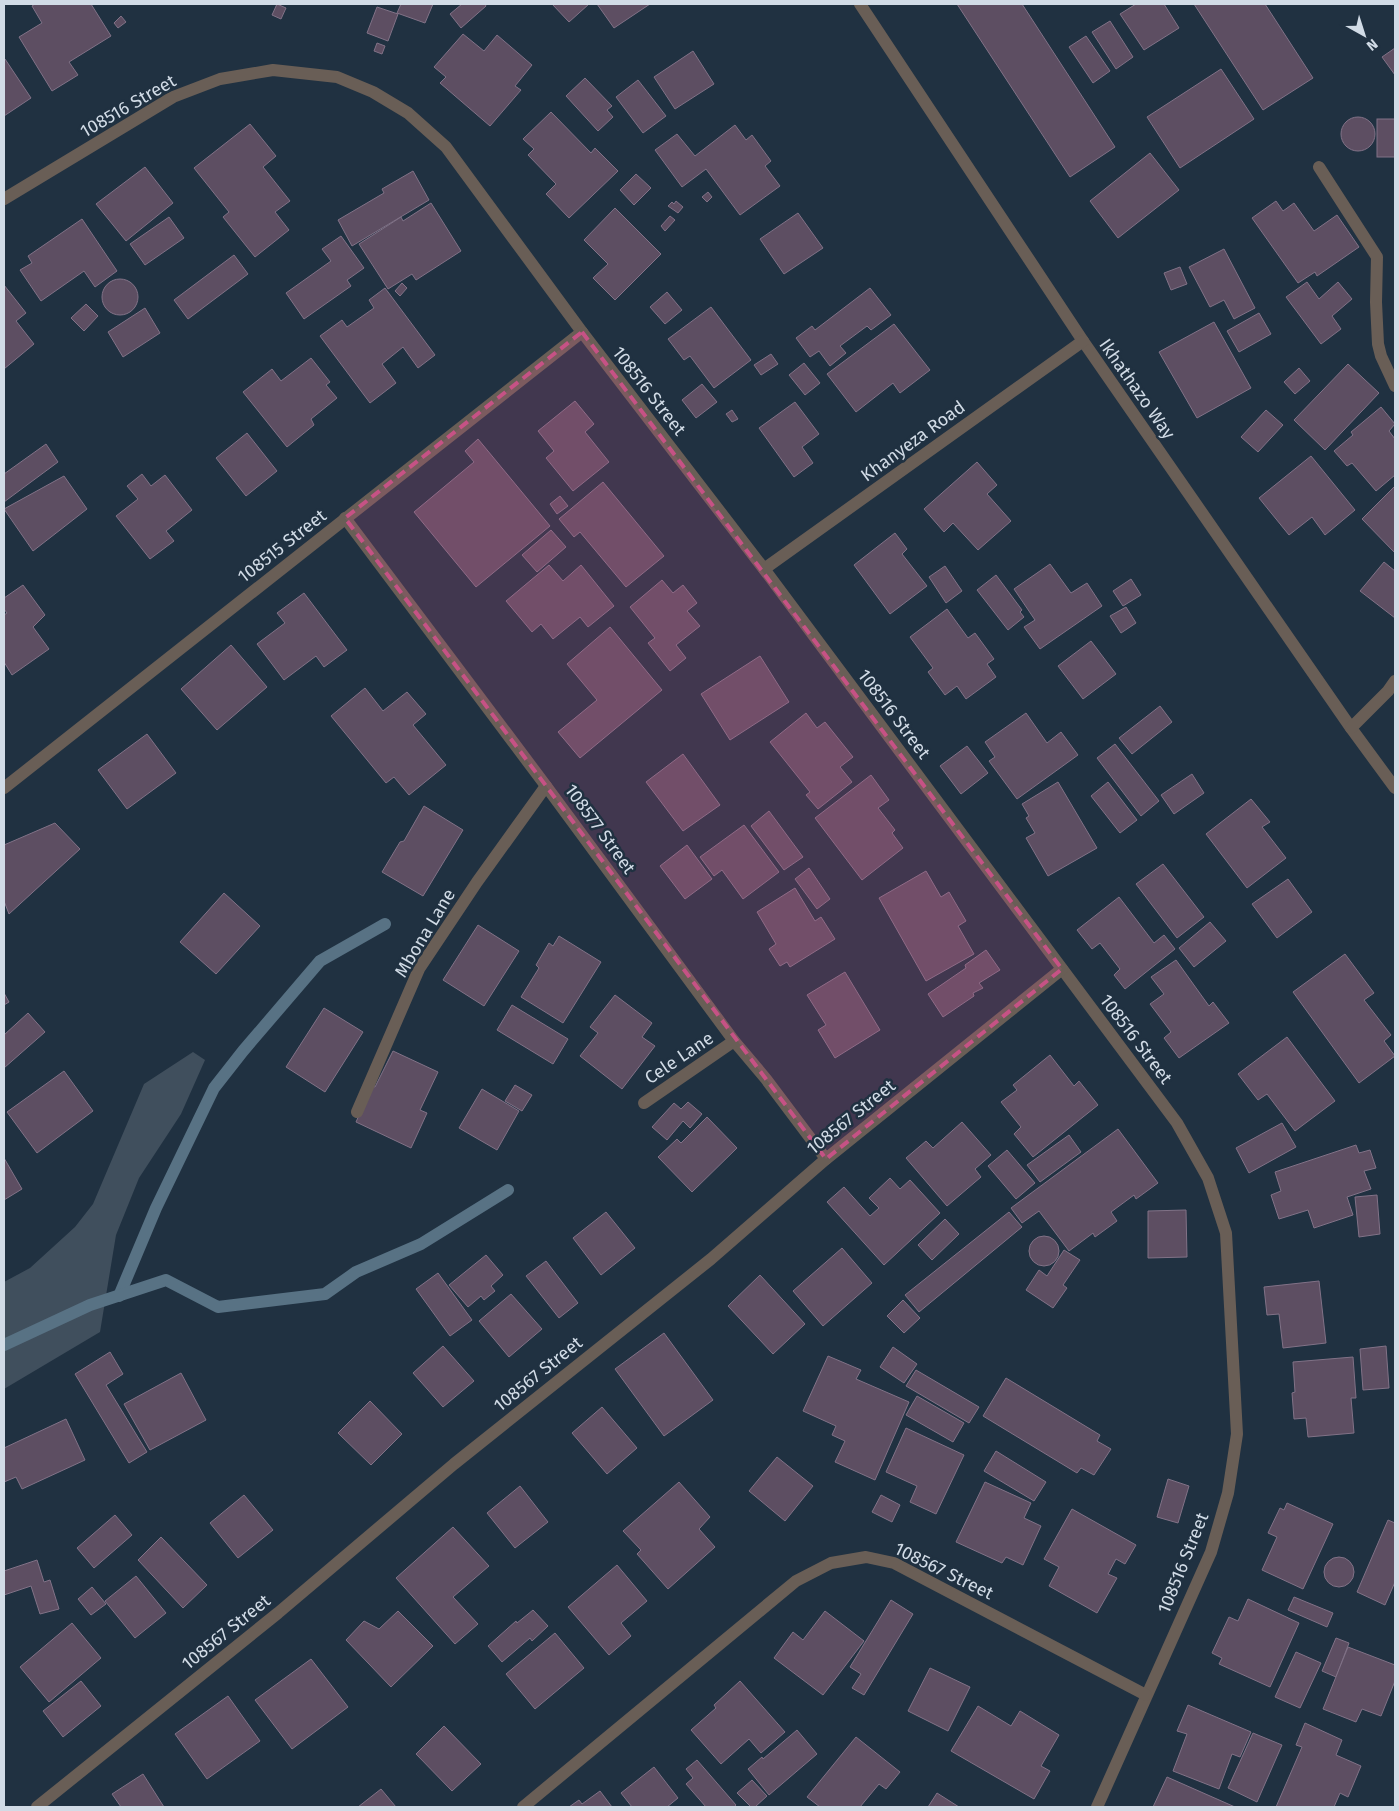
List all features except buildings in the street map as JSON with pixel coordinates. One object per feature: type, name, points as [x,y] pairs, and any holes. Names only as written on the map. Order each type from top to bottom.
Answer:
[{"type":"street","name":"Ikhathazo Way","points":[[860,4],[1083,341],[1351,728],[1395,788]]},
{"type":"street","name":"108516 Street","points":[[4,199],[173,97],[220,79],[273,70],[336,77],[373,92],[408,113],[446,148],[582,332],[764,570],[1177,1123],[1208,1178],[1226,1233],[1237,1434],[1228,1493],[1210,1552],[1097,1807]]},
{"type":"street","points":[[1319,167],[1377,257],[1376,302],[1378,344],[1381,356],[1395,386]]},
{"type":"street","name":"108515 Street","points":[[4,788],[582,332]]},
{"type":"street","name":"Khanyeza Road","points":[[764,570],[1083,341]]},
{"type":"street","name":"108577 Street","points":[[345,518],[734,1041],[766,1079],[826,1159]]},
{"type":"street","points":[[1351,728],[1395,682]]},
{"type":"street","name":"Mbona Lane","points":[[357,1112],[419,969],[477,882],[546,786]]},
{"type":"street","name":"108567 Street","points":[[37,1807],[278,1613],[454,1464],[711,1259],[826,1159],[1062,969]]},
{"type":"street","name":"Cele Lane","points":[[644,1103],[734,1041]]},
{"type":"street","name":"108567 Street","points":[[523,1807],[796,1582],[831,1563],[866,1557],[894,1563],[1146,1695]]},
{"type":"highlighted area","points":[[582,332],[1062,969],[826,1159],[345,518]]},
{"type":"shaded area","points":[[193,1052],[205,1060],[181,1114],[139,1178],[116,1235],[100,1332],[4,1389],[4,1282],[30,1268],[75,1227],[93,1204],[144,1084]]},
{"type":"waterway","points":[[119,1296],[156,1208],[214,1088],[320,961],[385,924]]},
{"type":"waterway","points":[[4,1345],[90,1305],[166,1280],[218,1307],[325,1294],[356,1272],[421,1244],[508,1190]]}]
